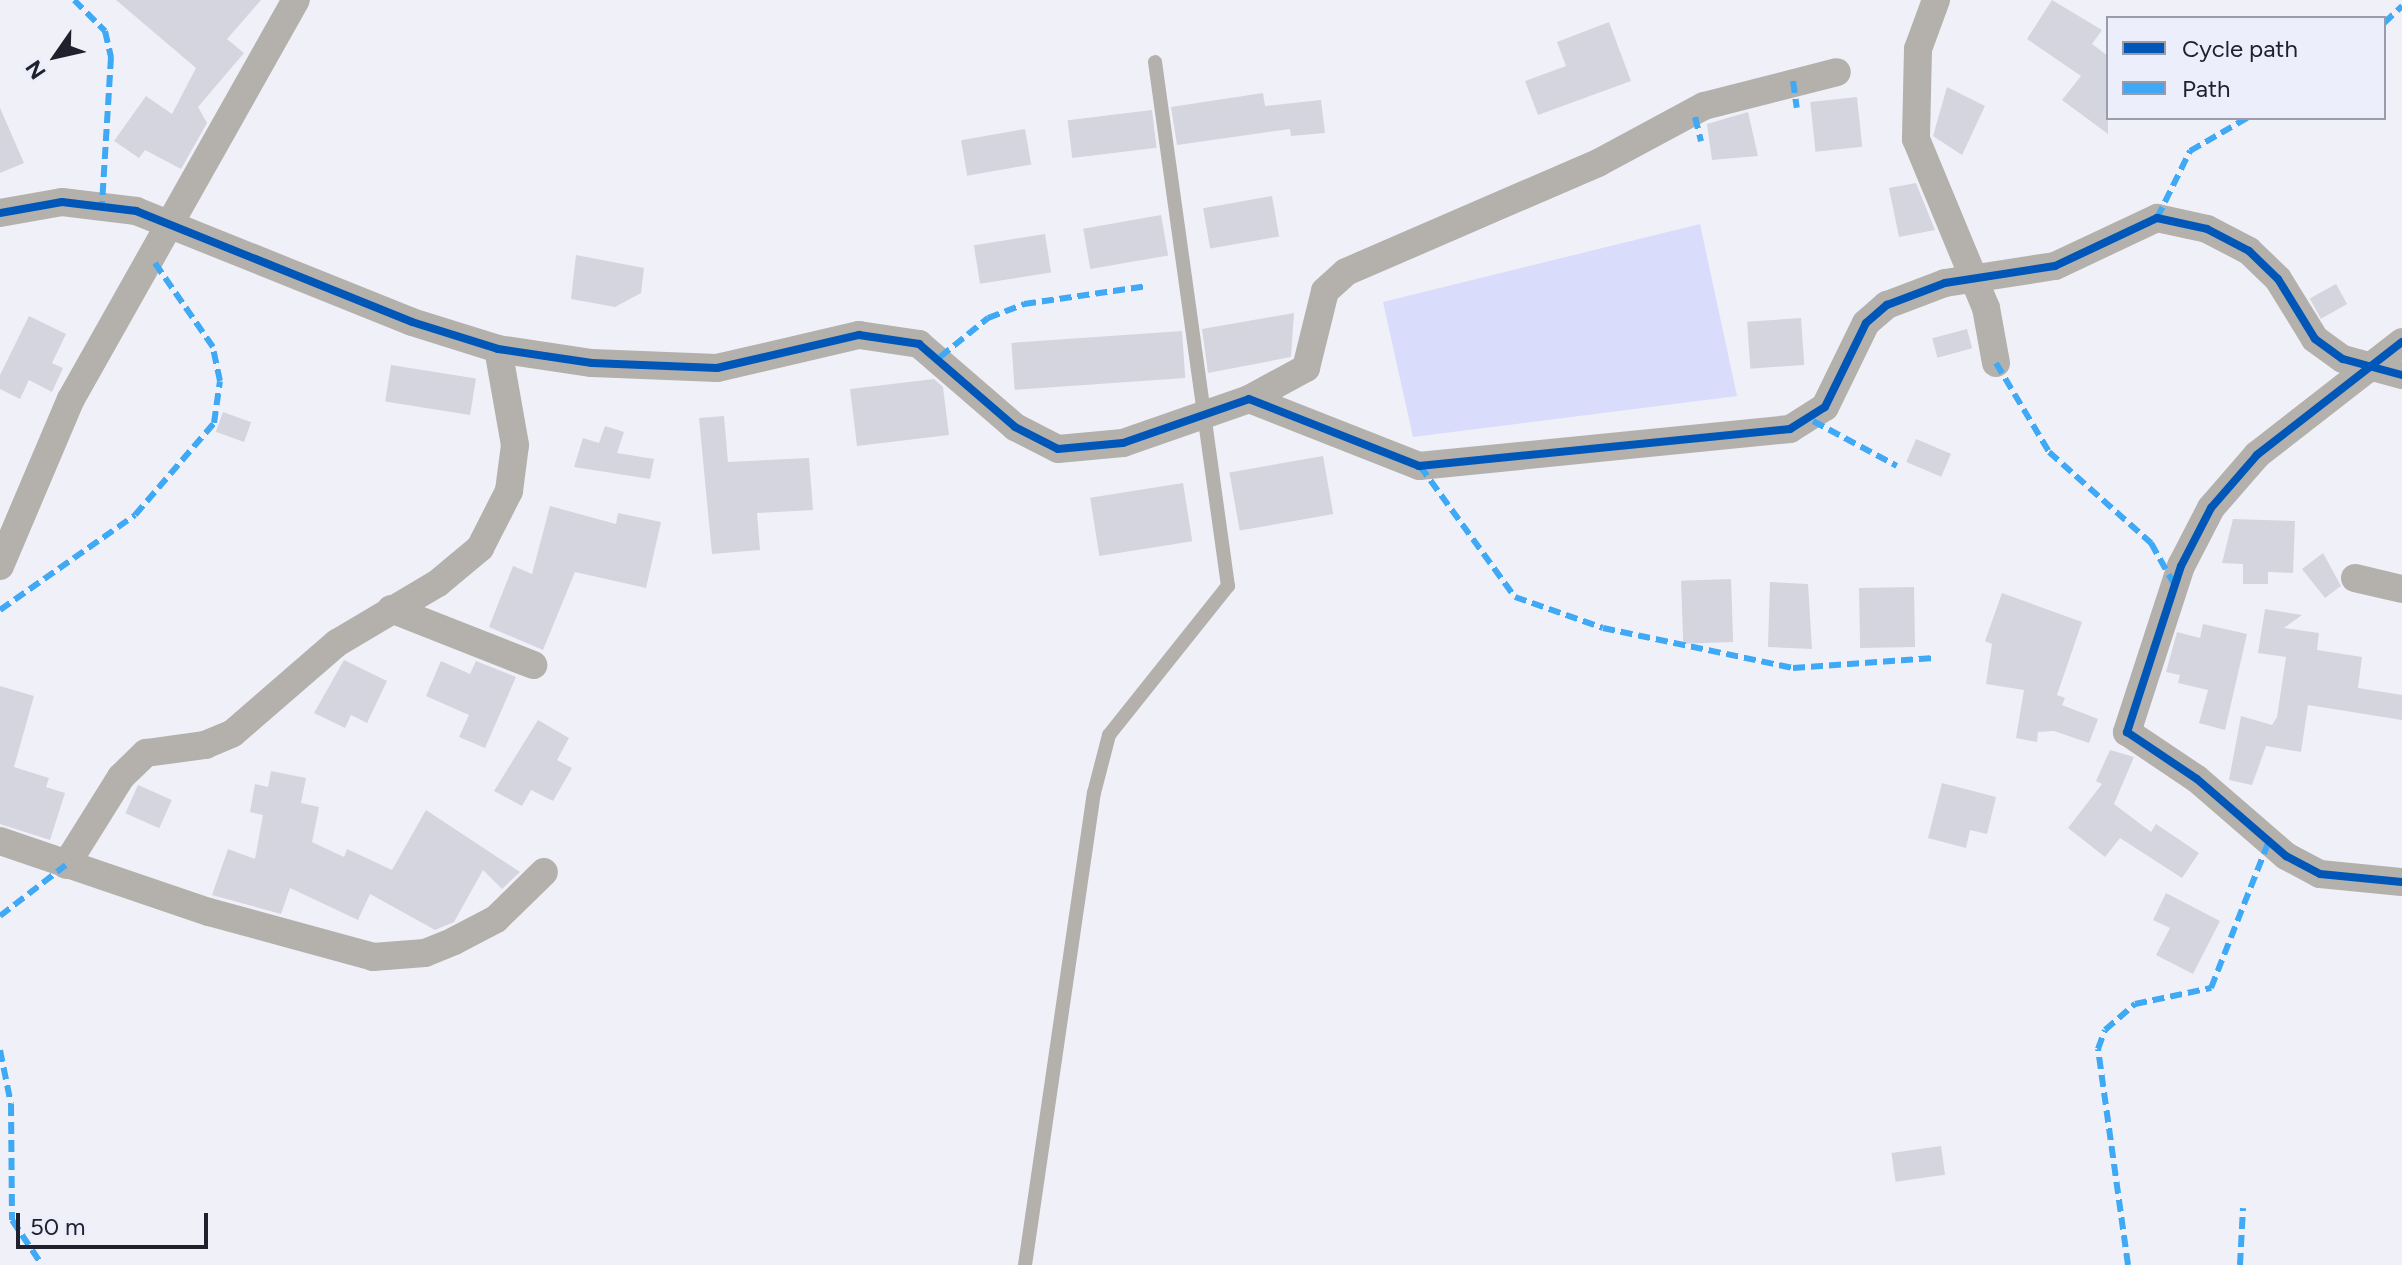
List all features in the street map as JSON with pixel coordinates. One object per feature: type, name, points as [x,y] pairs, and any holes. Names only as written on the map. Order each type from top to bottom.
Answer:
[{"type":"street","points":[[0,566],[71,399],[296,0]]},
{"type":"street","points":[[1936,0],[1917,60],[1916,139],[1976,281],[1996,363]]},
{"type":"street","points":[[0,213],[102,204],[171,226],[498,349],[592,363],[717,368],[859,335],[919,344],[1015,427],[1058,449],[1123,443],[1249,399],[1306,368],[1325,291],[1346,272],[1598,163],[1704,106],[1837,72]]},
{"type":"street","points":[[1249,399],[1419,466],[1790,429],[1825,407],[1876,314],[1918,290],[2055,266],[2157,218],[2175,219],[2264,262],[2315,339],[2368,369],[2402,375]]},
{"type":"street","points":[[2402,342],[2257,455],[2211,508],[2181,566],[2127,732],[2197,779],[2286,856],[2320,874],[2402,882]]},
{"type":"street","points":[[66,865],[121,777],[146,753],[220,741],[337,643],[460,566],[493,530],[515,445],[498,349]]},
{"type":"street","points":[[2355,578],[2402,589]]},
{"type":"street","points":[[391,609],[533,665]]},
{"type":"street","points":[[0,841],[66,865],[373,957],[425,953],[454,941],[496,919],[544,872]]},
{"type":"lane","points":[[1025,1265],[1094,793],[1109,735],[1228,586],[1199,418],[1155,62]]},
{"type":"shaded area","points":[[1700,224],[1737,396],[1413,437],[1383,302]]},
{"type":"building","points":[[116,0],[261,0],[227,39],[244,53],[198,107],[207,123],[181,169],[145,150],[139,158],[114,141],[146,96],[172,114],[196,68]]},
{"type":"building","points":[[2052,0],[2102,30],[2092,44],[2106,54],[2108,134],[2062,100],[2081,76],[2027,39]]},
{"type":"building","points":[[1609,22],[1631,81],[1538,115],[1525,81],[1566,66],[1557,42]]},
{"type":"building","points":[[1947,87],[1985,106],[1962,155],[1933,136]]},
{"type":"building","points":[[1263,93],[1265,106],[1321,100],[1325,133],[1291,136],[1290,129],[1177,145],[1171,107]]},
{"type":"building","points":[[1857,97],[1862,147],[1815,152],[1810,102]]},
{"type":"building","points":[[0,108],[24,163],[0,173]]},
{"type":"building","points":[[1152,110],[1157,148],[1072,158],[1068,120]]},
{"type":"building","points":[[1748,112],[1758,156],[1712,160],[1707,124]]},
{"type":"building","points":[[1025,129],[1031,164],[967,176],[961,140]]},
{"type":"building","points":[[1916,183],[1935,230],[1899,237],[1889,188]]},
{"type":"building","points":[[1272,196],[1279,236],[1210,249],[1203,208]]},
{"type":"building","points":[[1161,215],[1168,255],[1090,269],[1083,229]]},
{"type":"building","points":[[1045,234],[1051,273],[980,284],[974,245]]},
{"type":"building","points":[[576,255],[644,268],[641,293],[615,307],[571,299]]},
{"type":"building","points":[[2336,284],[2347,304],[2321,319],[2310,299]]},
{"type":"building","points":[[1294,313],[1291,357],[1208,373],[1202,329]]},
{"type":"building","points":[[29,316],[66,334],[52,363],[63,368],[52,392],[29,380],[20,399],[0,389],[0,375]]},
{"type":"building","points":[[1801,318],[1804,365],[1750,369],[1747,322]]},
{"type":"building","points":[[1967,329],[1972,348],[1937,358],[1932,338]]},
{"type":"building","points":[[1182,331],[1185,378],[1015,390],[1011,343]]},
{"type":"building","points":[[391,365],[476,378],[470,415],[385,402]]},
{"type":"building","points":[[934,379],[943,387],[949,435],[857,446],[850,389]]},
{"type":"building","points":[[223,412],[251,422],[244,442],[216,432]]},
{"type":"building","points":[[724,416],[728,462],[809,458],[813,510],[757,513],[760,550],[712,554],[699,418]]},
{"type":"building","points":[[605,426],[624,432],[617,453],[654,459],[650,479],[574,467],[583,438],[599,443]]},
{"type":"building","points":[[1916,439],[1951,454],[1941,477],[1906,462]]},
{"type":"building","points":[[1323,456],[1333,514],[1240,531],[1229,472]]},
{"type":"building","points":[[1183,483],[1192,541],[1099,556],[1090,498]]},
{"type":"building","points":[[550,506],[616,524],[618,513],[661,522],[646,588],[575,572],[543,650],[489,627],[513,566],[532,574]]},
{"type":"building","points":[[2233,519],[2295,521],[2293,573],[2268,572],[2268,584],[2243,584],[2243,564],[2222,563]]},
{"type":"building","points":[[2323,553],[2341,586],[2325,598],[2302,569]]},
{"type":"building","points":[[1731,579],[1733,642],[1683,644],[1681,581]]},
{"type":"building","points":[[1770,582],[1808,584],[1812,649],[1768,647]]},
{"type":"building","points":[[1914,587],[1915,647],[1860,648],[1859,588]]},
{"type":"building","points":[[2002,593],[2082,622],[2057,695],[2065,698],[2062,705],[2098,719],[2089,743],[2054,731],[2038,732],[2037,742],[2016,738],[2024,690],[1986,684],[1992,644],[1985,641]]},
{"type":"building","points":[[2265,609],[2302,615],[2284,628],[2319,633],[2317,650],[2362,657],[2358,688],[2402,695],[2402,720],[2308,705],[2301,752],[2266,746],[2252,785],[2229,780],[2241,716],[2272,725],[2277,717],[2286,657],[2258,653]]},
{"type":"building","points":[[2203,624],[2247,634],[2225,730],[2199,723],[2208,690],[2178,683],[2180,675],[2166,672],[2177,632],[2200,638]]},
{"type":"building","points":[[344,660],[387,681],[367,723],[351,715],[345,728],[314,713]]},
{"type":"building","points":[[441,661],[470,674],[476,661],[516,677],[485,748],[459,737],[469,715],[426,696]]},
{"type":"building","points":[[0,686],[34,696],[14,767],[49,778],[46,787],[65,793],[50,840],[0,824]]},
{"type":"building","points":[[538,720],[569,738],[557,760],[572,768],[553,801],[531,790],[522,806],[494,791]]},
{"type":"building","points":[[2110,750],[2134,757],[2114,804],[2151,832],[2156,824],[2199,853],[2182,878],[2120,838],[2105,857],[2068,828],[2102,784],[2096,781]]},
{"type":"building","points":[[271,771],[306,778],[301,803],[319,807],[312,842],[344,857],[347,849],[392,870],[426,810],[520,872],[502,889],[483,870],[454,922],[435,930],[370,894],[358,920],[290,888],[281,914],[212,895],[228,849],[255,859],[263,815],[250,812],[255,784],[268,787]]},
{"type":"building","points":[[1942,783],[1996,797],[1987,834],[1970,830],[1966,848],[1928,838]]},
{"type":"building","points":[[138,785],[172,800],[159,828],[125,813]]},
{"type":"building","points":[[2166,893],[2220,921],[2193,974],[2156,955],[2170,928],[2153,920]]},
{"type":"building","points":[[1941,1146],[1945,1175],[1896,1182],[1891,1153]]},
{"type":"marked path","points":[[74,0],[105,31],[111,57],[102,204]]},
{"type":"marked path","points":[[2386,21],[2402,6]]},
{"type":"marked path","points":[[1793,81],[1797,108]]},
{"type":"marked path","points":[[1695,117],[1701,141]]},
{"type":"marked path","points":[[2157,218],[2190,151],[2244,120]]},
{"type":"marked path","points":[[0,610],[135,515],[214,423],[220,381],[213,347],[152,259]]},
{"type":"marked path","points":[[940,357],[988,318],[1024,304],[1148,286]]},
{"type":"marked path","points":[[1996,363],[2049,452],[2151,543],[2174,584]]},
{"type":"marked path","points":[[1813,421],[1897,466]]},
{"type":"marked path","points":[[1420,466],[1515,597],[1603,628],[1793,668],[1934,658]]},
{"type":"marked path","points":[[2128,1265],[2098,1049],[2105,1030],[2135,1004],[2211,988],[2268,843]]},
{"type":"marked path","points":[[0,916],[66,865]]},
{"type":"marked path","points":[[0,1050],[11,1104],[12,1220],[42,1265]]},
{"type":"marked path","points":[[2240,1265],[2243,1208]]},
{"type":"cycle path","points":[[0,213],[62,202],[136,211],[412,322],[498,349],[592,363],[717,368],[859,335],[919,344],[1015,427],[1058,449],[1123,443],[1249,399],[1419,466],[1790,429],[1825,407],[1866,323],[1887,305],[1945,283],[2055,266],[2157,218],[2207,229],[2249,251],[2278,279],[2315,339],[2343,359],[2402,375]]},
{"type":"cycle path","points":[[2402,342],[2257,455],[2211,508],[2181,566],[2127,732],[2197,779],[2286,856],[2320,874],[2402,882]]}]
